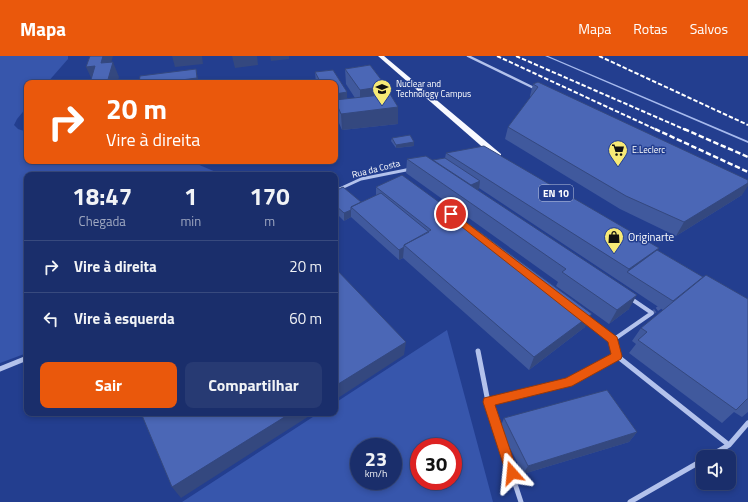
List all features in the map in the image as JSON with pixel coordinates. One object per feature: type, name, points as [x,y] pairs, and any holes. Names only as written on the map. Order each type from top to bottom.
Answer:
[{"type":"main road","points":[[381,56],[490,154],[506,162]]},
{"type":"street","points":[[468,56],[536,89]]},
{"type":"street","name":"Rua da Costa","points":[[338,190],[361,179],[416,168]]},
{"type":"street","points":[[613,340],[652,313],[626,296]]},
{"type":"street","points":[[582,316],[613,340],[617,356],[729,445]]},
{"type":"street","points":[[478,351],[488,402],[521,502]]},
{"type":"street","points":[[488,402],[568,382],[617,356]]},
{"type":"street","points":[[0,369],[24,359]]},
{"type":"street","points":[[720,450],[729,445],[748,423]]},
{"type":"street","points":[[630,502],[696,464]]},
{"type":"shaded area","points":[[0,56],[68,56],[68,59],[50,80],[24,80],[24,111],[14,125],[18,129],[24,131],[24,164],[197,164],[216,172],[24,172],[24,354],[0,363]]},
{"type":"shaded area","points":[[447,330],[493,502],[182,502],[314,416],[338,416],[338,401]]},
{"type":"building","points":[[90,56],[103,56],[101,63],[113,62],[108,80],[91,80],[95,66],[86,67]]},
{"type":"building","points":[[370,65],[386,86],[360,90],[345,69]]},
{"type":"building","points":[[196,69],[197,78],[181,80],[139,80],[140,76]]},
{"type":"building","points":[[333,70],[347,92],[338,94],[338,80],[319,80],[315,72]]},
{"type":"building","name":"E.Leclerc","points":[[538,82],[748,180],[748,183],[684,222],[626,196],[508,127],[538,87],[533,84]]},
{"type":"building","points":[[390,94],[398,107],[341,114],[338,107],[338,100]]},
{"type":"building","points":[[410,135],[414,142],[396,145],[392,138]]},
{"type":"building","points":[[484,146],[659,248],[629,269],[446,153]]},
{"type":"building","points":[[426,156],[637,295],[617,310],[562,272],[566,269],[407,159]]},
{"type":"building","points":[[445,158],[480,181],[471,185],[433,160]]},
{"type":"building","points":[[402,175],[592,314],[534,357],[404,245],[431,230],[376,187]]},
{"type":"building","points":[[343,187],[361,202],[351,207],[351,210],[344,213],[338,208],[338,190]]},
{"type":"building","points":[[381,193],[429,232],[404,245],[404,247],[399,250],[351,207]]},
{"type":"building","points":[[657,250],[703,277],[673,301],[627,272]]},
{"type":"building","points":[[338,271],[406,342],[338,384]]},
{"type":"building","points":[[706,275],[748,299],[748,399],[736,410],[638,340],[647,332],[641,328]]},
{"type":"building","points":[[607,390],[637,432],[528,466],[504,418]]},
{"type":"building","points":[[142,416],[286,416],[172,487]]},
{"type":"waterway","points":[[546,56],[748,142]]},
{"type":"tunnel","points":[[652,313],[663,305]]},
{"type":"railway","points":[[497,56],[657,130]]},
{"type":"railway","points":[[516,56],[686,130]]},
{"type":"railway","points":[[599,56],[748,125]]},
{"type":"railway","points":[[655,129],[748,172]]},
{"type":"railway","points":[[684,129],[748,157]]},
{"type":"place","name":"Nuclear and Technology Campus","points":[[382,106]]},
{"type":"place","name":"E.Leclerc","points":[[618,167]]},
{"type":"place","name":"Originarte","points":[[614,254]]},
{"type":"route","points":[[451,214],[613,340],[617,356],[568,382],[488,402],[512,473]]}]
